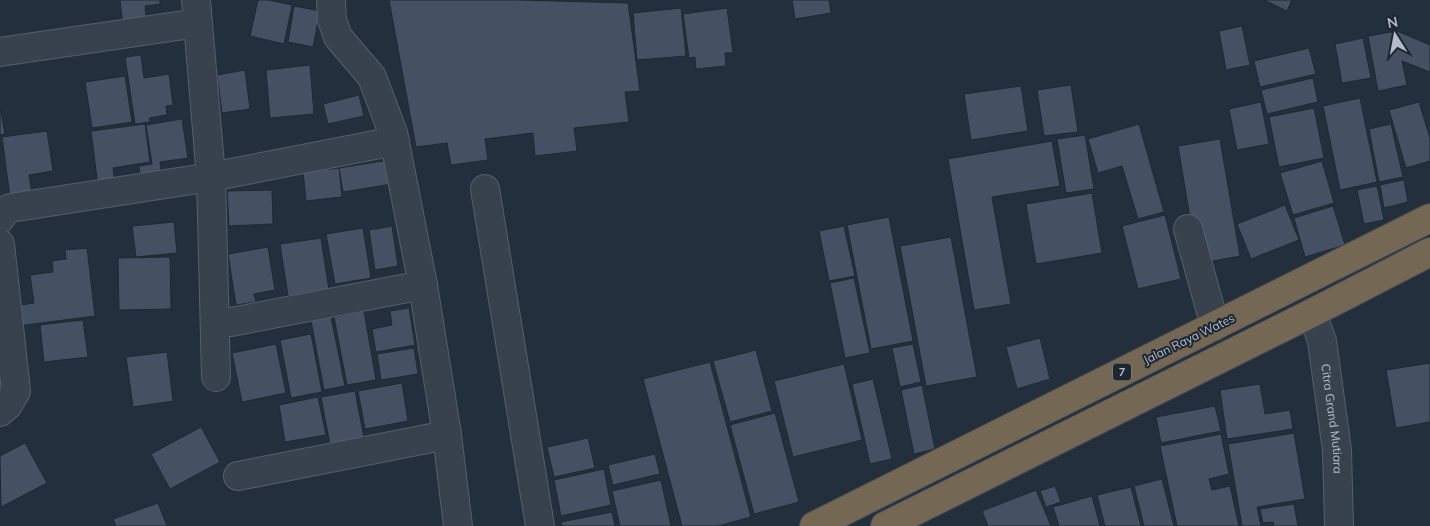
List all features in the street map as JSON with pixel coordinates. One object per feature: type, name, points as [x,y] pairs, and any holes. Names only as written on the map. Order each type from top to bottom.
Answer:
[{"type":"highway","name":"Jalan Raya Wates","points":[[814,526],[1430,218]]},
{"type":"highway","points":[[885,526],[1430,252]]},
{"type":"street","points":[[331,0],[332,20],[338,37],[372,77],[395,141],[423,285],[458,526]]},
{"type":"street","points":[[0,52],[197,12],[212,177],[216,377]]},
{"type":"street","points":[[0,219],[5,211],[10,208],[212,177],[395,141]]},
{"type":"street","points":[[485,189],[540,526]]},
{"type":"street","points":[[1188,229],[1215,326]]},
{"type":"street","points":[[0,244],[16,391],[8,405],[0,412]]},
{"type":"street","points":[[231,322],[423,285]]},
{"type":"street","name":"Citra Grand Mutiara","points":[[1312,313],[1322,341],[1337,450],[1339,526]]},
{"type":"street","points":[[238,476],[446,435]]},
{"type":"building","points":[[120,0],[160,0],[160,4],[145,6],[147,24],[123,27]]},
{"type":"building","points":[[258,0],[269,0],[292,5],[284,44],[250,36]]},
{"type":"building","points":[[389,0],[518,0],[628,3],[640,91],[625,92],[629,122],[574,128],[577,151],[535,156],[533,133],[485,139],[488,160],[451,165],[447,143],[416,147]]},
{"type":"building","points":[[792,0],[829,0],[831,13],[795,19]]},
{"type":"building","points":[[1264,0],[1292,0],[1287,11]]},
{"type":"building","points":[[294,6],[320,11],[313,47],[288,42]]},
{"type":"building","points":[[681,8],[686,56],[637,60],[633,13]]},
{"type":"building","points":[[727,8],[733,53],[725,53],[726,66],[696,69],[695,57],[689,58],[683,14]]},
{"type":"building","points":[[1242,26],[1250,65],[1226,70],[1219,31]]},
{"type":"building","points":[[1397,31],[1430,45],[1430,72],[1402,61],[1407,85],[1378,91],[1368,36]]},
{"type":"building","points":[[1363,38],[1371,78],[1342,83],[1335,44]]},
{"type":"building","points":[[1309,48],[1316,74],[1260,87],[1254,61]]},
{"type":"building","points":[[141,55],[144,78],[169,74],[173,105],[166,106],[167,115],[149,118],[150,122],[135,124],[125,57]]},
{"type":"building","points":[[310,65],[314,114],[270,118],[266,70]]},
{"type":"building","points":[[245,70],[250,109],[222,113],[217,75]]},
{"type":"building","points":[[125,76],[132,122],[92,128],[85,82]]},
{"type":"building","points":[[1313,78],[1318,102],[1267,114],[1261,90]]},
{"type":"building","points":[[1071,85],[1078,132],[1044,136],[1037,90]]},
{"type":"building","points":[[1021,86],[1028,131],[971,140],[964,94]]},
{"type":"building","points":[[359,95],[364,116],[328,124],[323,104]]},
{"type":"building","points":[[1360,98],[1377,182],[1340,190],[1323,106]]},
{"type":"building","points":[[1261,102],[1269,144],[1237,150],[1229,109]]},
{"type":"building","points":[[1419,102],[1430,138],[1430,161],[1406,168],[1389,110]]},
{"type":"building","points":[[0,107],[5,134],[0,135]]},
{"type":"building","points":[[1314,108],[1324,158],[1279,167],[1269,117]]},
{"type":"building","points":[[182,119],[188,158],[160,162],[162,178],[141,182],[139,166],[152,164],[146,125]]},
{"type":"building","points":[[145,124],[150,162],[113,168],[115,184],[98,186],[91,131]]},
{"type":"building","points":[[1139,124],[1164,212],[1138,219],[1122,166],[1098,173],[1088,139]]},
{"type":"building","points":[[1391,124],[1403,177],[1379,182],[1369,129]]},
{"type":"building","points":[[47,131],[53,171],[29,175],[32,194],[10,197],[2,137]]},
{"type":"building","points":[[1085,135],[1094,189],[1066,193],[1057,139]]},
{"type":"building","points":[[1220,139],[1240,256],[1207,262],[1200,223],[1191,224],[1178,146]]},
{"type":"building","points":[[1052,141],[1060,186],[992,197],[1011,304],[974,310],[948,159]]},
{"type":"building","points":[[389,160],[392,184],[343,192],[339,168]]},
{"type":"building","points":[[1322,161],[1334,203],[1293,215],[1280,173]]},
{"type":"building","points":[[339,168],[342,197],[306,201],[303,172]]},
{"type":"building","points":[[1404,180],[1408,202],[1384,208],[1380,185]]},
{"type":"building","points":[[1377,186],[1384,220],[1364,224],[1357,190]]},
{"type":"building","points":[[272,190],[273,224],[229,226],[227,191]]},
{"type":"building","points":[[1092,193],[1102,253],[1036,264],[1026,204]]},
{"type":"building","points":[[1285,205],[1299,240],[1251,259],[1237,224]]},
{"type":"building","points":[[1333,206],[1345,245],[1305,257],[1294,218]]},
{"type":"building","points":[[1165,215],[1181,279],[1138,289],[1122,226]]},
{"type":"building","points":[[889,217],[913,341],[871,349],[847,225]]},
{"type":"building","points":[[174,222],[177,253],[136,257],[132,226]]},
{"type":"building","points":[[392,226],[398,266],[375,270],[369,230]]},
{"type":"building","points":[[844,226],[855,276],[829,281],[819,231]]},
{"type":"building","points":[[363,228],[371,278],[335,284],[326,234]]},
{"type":"building","points":[[951,237],[977,377],[926,386],[900,246]]},
{"type":"building","points":[[321,238],[329,290],[288,296],[280,244]]},
{"type":"building","points":[[268,247],[275,290],[254,294],[256,302],[236,305],[228,254]]},
{"type":"building","points":[[87,248],[95,316],[17,326],[15,306],[34,303],[30,275],[53,272],[52,261],[66,259],[65,250]]},
{"type":"building","points":[[170,257],[171,309],[119,310],[118,258]]},
{"type":"building","points":[[854,278],[870,353],[845,358],[830,283]]},
{"type":"building","points":[[409,308],[415,345],[376,352],[372,329],[392,325],[390,311]]},
{"type":"building","points":[[364,311],[376,380],[347,385],[334,317]]},
{"type":"building","points":[[331,317],[345,386],[324,390],[311,321]]},
{"type":"building","points":[[83,320],[88,357],[44,362],[40,325]]},
{"type":"building","points":[[311,334],[322,392],[291,398],[280,340]]},
{"type":"building","points":[[1040,338],[1050,379],[1017,389],[1006,347]]},
{"type":"building","points":[[276,344],[286,393],[242,402],[232,353]]},
{"type":"building","points":[[913,344],[921,382],[900,387],[892,348]]},
{"type":"building","points":[[414,348],[418,374],[381,380],[377,354]]},
{"type":"building","points":[[756,350],[772,411],[730,422],[713,361]]},
{"type":"building","points":[[167,352],[173,401],[133,407],[126,357]]},
{"type":"building","points":[[710,362],[751,517],[718,526],[682,526],[643,379]]},
{"type":"building","points":[[1430,363],[1430,422],[1396,428],[1386,370]]},
{"type":"building","points":[[844,364],[862,440],[793,457],[774,381]]},
{"type":"building","points":[[873,379],[892,459],[870,464],[852,384]]},
{"type":"building","points":[[402,383],[408,421],[365,429],[358,391]]},
{"type":"building","points":[[1260,384],[1265,414],[1290,410],[1293,429],[1227,439],[1220,390]]},
{"type":"building","points":[[922,385],[935,449],[914,454],[901,390]]},
{"type":"building","points":[[355,391],[365,443],[331,450],[321,397]]},
{"type":"building","points":[[318,397],[326,435],[285,442],[279,405]]},
{"type":"building","points":[[1215,406],[1221,431],[1161,443],[1156,417]]},
{"type":"building","points":[[775,413],[799,502],[754,514],[730,425]]},
{"type":"building","points":[[201,427],[220,462],[170,489],[151,454]]},
{"type":"building","points":[[1294,433],[1305,499],[1257,507],[1261,526],[1242,526],[1228,444]]},
{"type":"building","points":[[1221,434],[1229,474],[1209,479],[1212,490],[1230,486],[1239,526],[1177,526],[1160,446]]},
{"type":"building","points":[[588,438],[595,468],[554,477],[547,447]]},
{"type":"building","points":[[25,443],[47,483],[1,507],[0,456]]},
{"type":"building","points":[[655,454],[660,474],[613,485],[608,465]]},
{"type":"building","points":[[604,469],[611,505],[561,516],[554,480]]},
{"type":"building","points":[[1162,479],[1174,526],[1144,526],[1134,486]]},
{"type":"building","points":[[661,480],[671,526],[620,526],[612,491]]},
{"type":"building","points":[[1055,486],[1061,502],[1046,507],[1040,491]]},
{"type":"building","points":[[1131,487],[1141,526],[1105,526],[1097,495]]},
{"type":"building","points":[[1036,490],[1051,526],[988,526],[982,511]]},
{"type":"building","points":[[1092,496],[1100,526],[1059,526],[1053,507]]},
{"type":"building","points":[[158,503],[167,526],[116,526],[113,519]]},
{"type":"building","points":[[1294,504],[1298,526],[1274,526],[1273,522],[1263,523],[1260,509]]},
{"type":"building","points":[[612,512],[615,526],[562,526],[561,522]]}]
